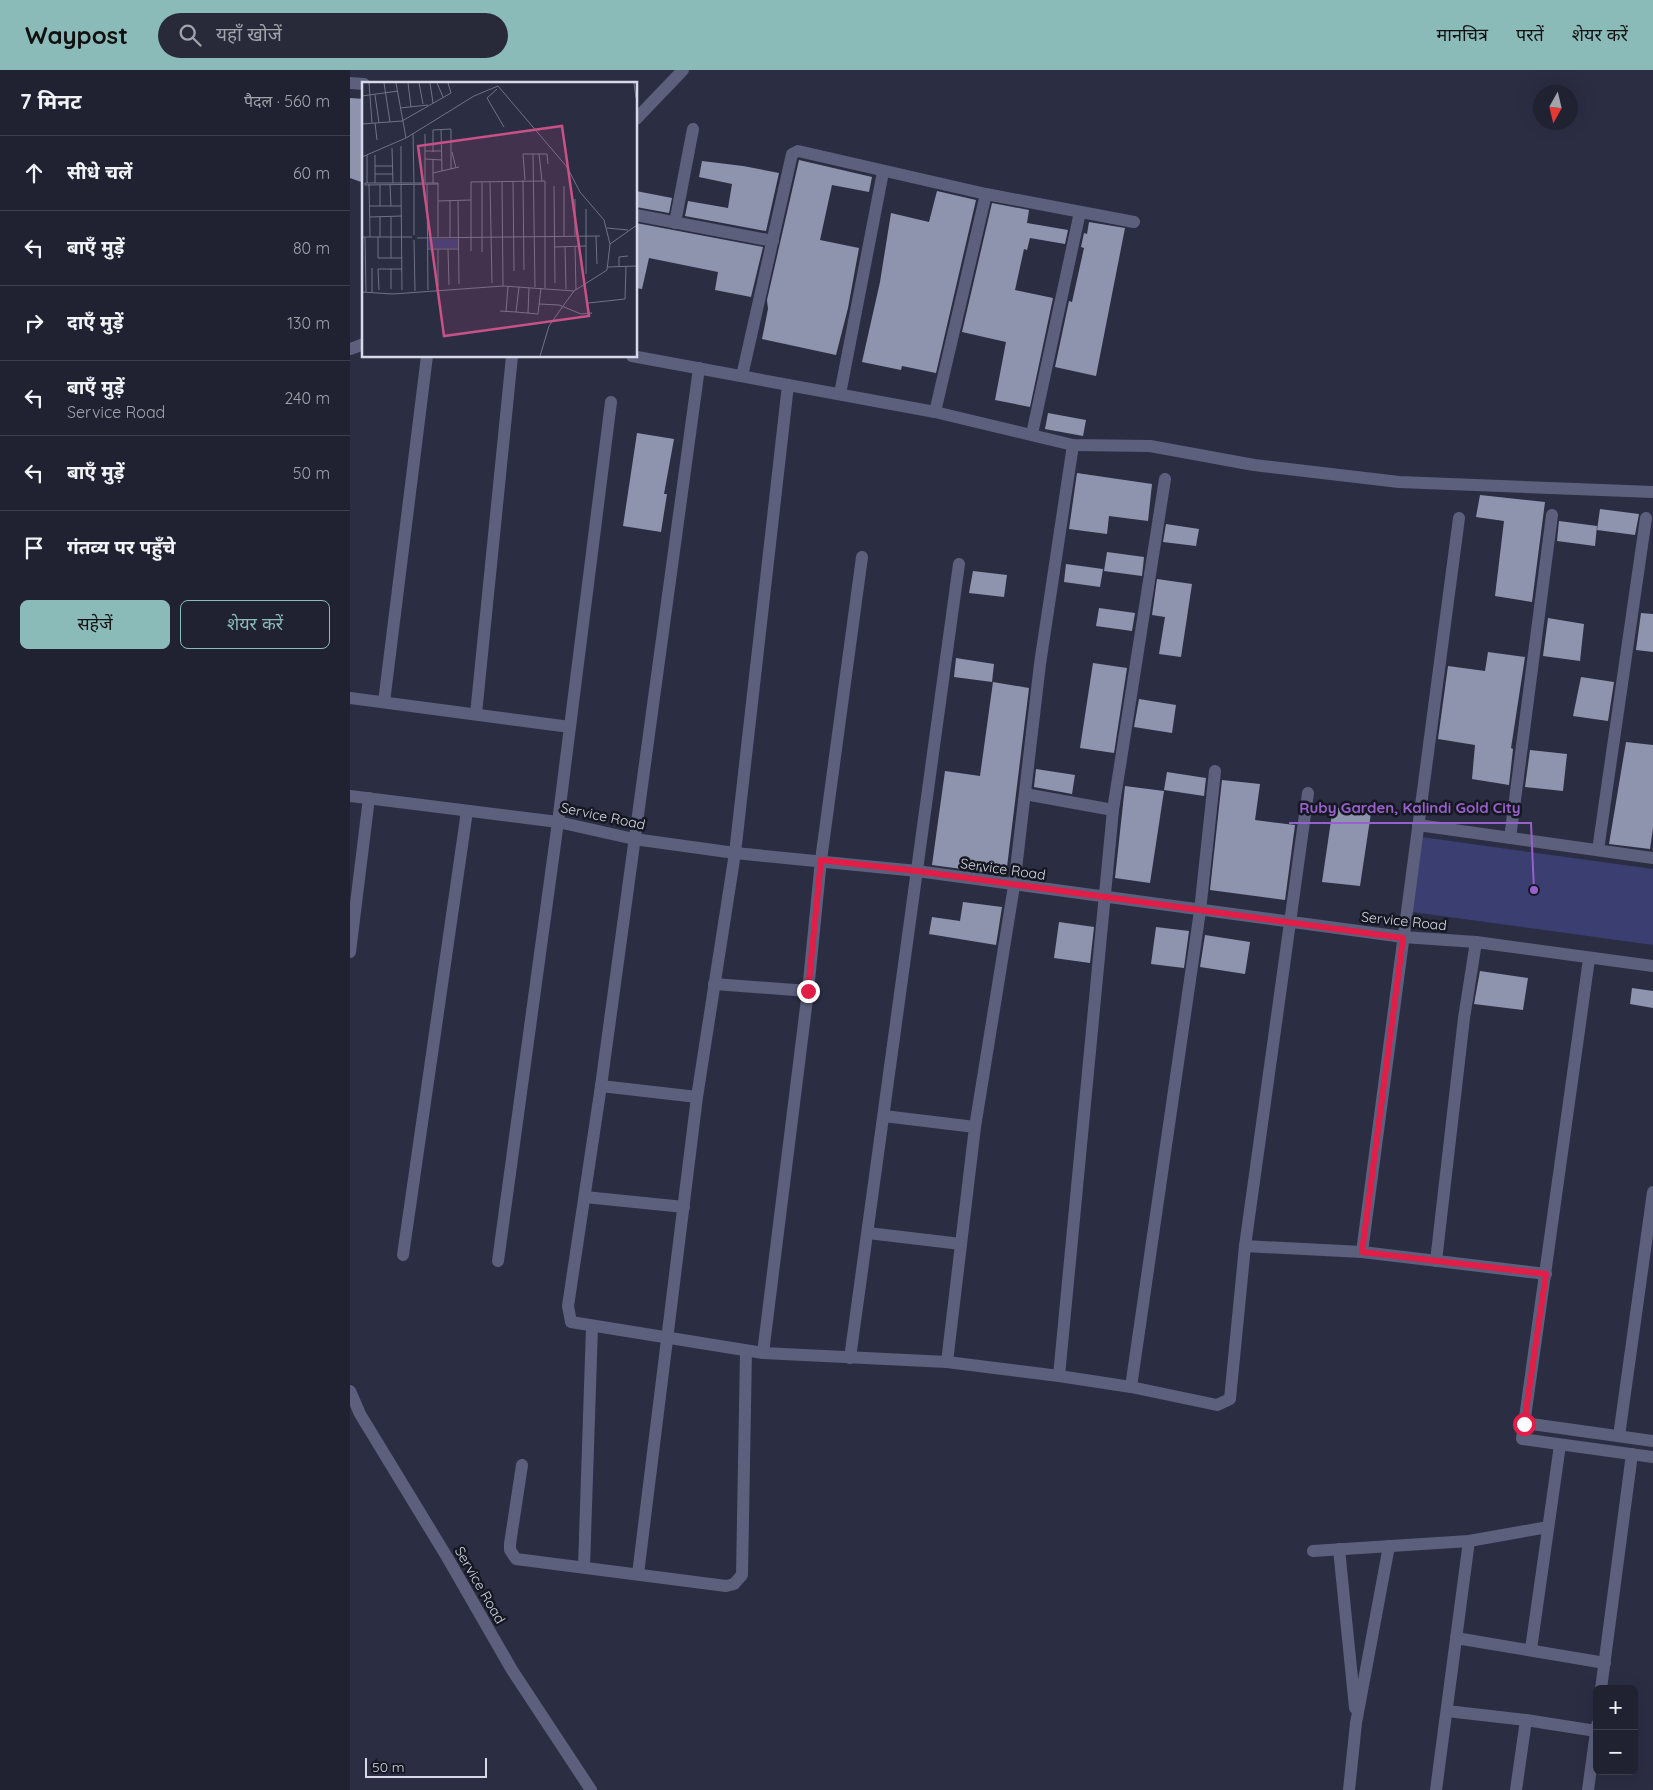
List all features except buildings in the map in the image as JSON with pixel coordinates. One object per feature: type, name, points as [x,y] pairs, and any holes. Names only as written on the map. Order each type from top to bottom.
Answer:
[{"type":"street","points":[[638,117],[683,70]]},
{"type":"street","points":[[675,223],[693,129]]},
{"type":"street","points":[[742,376],[792,154],[798,151],[986,194],[1134,222]]},
{"type":"street","points":[[840,394],[884,172]]},
{"type":"street","points":[[935,412],[986,194]]},
{"type":"street","points":[[1032,434],[1080,212]]},
{"type":"street","points":[[638,215],[773,241]]},
{"type":"street","points":[[350,349],[362,345]]},
{"type":"street","points":[[638,357],[935,412],[1073,445],[1150,446],[1254,465],[1399,482],[1653,492]]},
{"type":"street","points":[[384,702],[427,358]]},
{"type":"street","points":[[476,714],[512,358]]},
{"type":"street","points":[[699,368],[601,1086],[568,1306],[571,1322],[592,1327],[763,1353],[947,1362],[1132,1387],[1218,1405],[1230,1399],[1245,1246],[1308,793]]},
{"type":"street","points":[[638,1574],[697,1097],[735,853],[788,385]]},
{"type":"street","points":[[498,1260],[558,822],[611,402]]},
{"type":"street","points":[[947,1362],[975,1127],[1014,886],[1040,664],[1073,445]]},
{"type":"street","points":[[1059,1376],[1113,810],[1165,479]]},
{"type":"street","points":[[1510,838],[1552,515]]},
{"type":"street","points":[[1362,1252],[1459,518]]},
{"type":"street","points":[[1598,850],[1646,518]]},
{"type":"street","points":[[763,1353],[808,991],[821,860],[862,557]]},
{"type":"street","points":[[850,1358],[959,564]]},
{"type":"street","points":[[350,698],[570,727]]},
{"type":"street","points":[[1132,1387],[1200,911],[1215,771]]},
{"type":"street","points":[[1025,794],[1113,810]]},
{"type":"street","name":"Service Road","points":[[350,796],[558,822],[634,839],[735,853],[917,871],[1014,886],[1403,938],[1476,942],[1589,959],[1653,966]]},
{"type":"street","points":[[350,952],[368,798]]},
{"type":"street","points":[[403,1256],[467,811]]},
{"type":"street","points":[[1418,825],[1653,858]]},
{"type":"street","points":[[1436,1261],[1464,1018],[1476,942]]},
{"type":"street","points":[[1589,959],[1522,1439],[1653,1457]]},
{"type":"street","points":[[714,984],[808,991]]},
{"type":"street","points":[[601,1086],[697,1097]]},
{"type":"street","points":[[884,1116],[975,1127]]},
{"type":"street","points":[[1619,1436],[1653,1192]]},
{"type":"street","points":[[585,1197],[684,1207]]},
{"type":"street","points":[[868,1233],[961,1244]]},
{"type":"street","points":[[1245,1246],[1362,1252],[1546,1274]]},
{"type":"street","points":[[584,1567],[592,1327]]},
{"type":"street","points":[[522,1465],[510,1544],[513,1556],[522,1560],[726,1586],[738,1582],[742,1575],[746,1351]]},
{"type":"street","name":"Service Road","points":[[350,1391],[360,1414],[447,1557],[512,1670],[591,1790]]},
{"type":"street","points":[[1524,1424],[1653,1441]]},
{"type":"street","points":[[1531,1649],[1560,1445]]},
{"type":"street","points":[[1601,1685],[1632,1454]]},
{"type":"street","points":[[1313,1551],[1469,1541],[1548,1527]]},
{"type":"street","points":[[1436,1790],[1469,1541]]},
{"type":"street","points":[[1349,1790],[1356,1723],[1389,1546]]},
{"type":"street","points":[[1339,1549],[1356,1723]]},
{"type":"street","points":[[1456,1638],[1531,1649],[1604,1663]]},
{"type":"street","points":[[1447,1711],[1593,1728]]},
{"type":"street","points":[[1516,1790],[1526,1720]]},
{"type":"street","points":[[1588,1790],[1596,1730]]},
{"type":"shaded area","points":[[1422,837],[1653,869],[1653,945],[1412,912]]},
{"type":"place","name":"Ruby Garden, Kalindi Gold City","points":[[1534,890]]},
{"type":"route","points":[[808,991],[821,860],[917,871],[1014,886],[1403,938],[1362,1252],[1546,1274],[1524,1424]]}]
